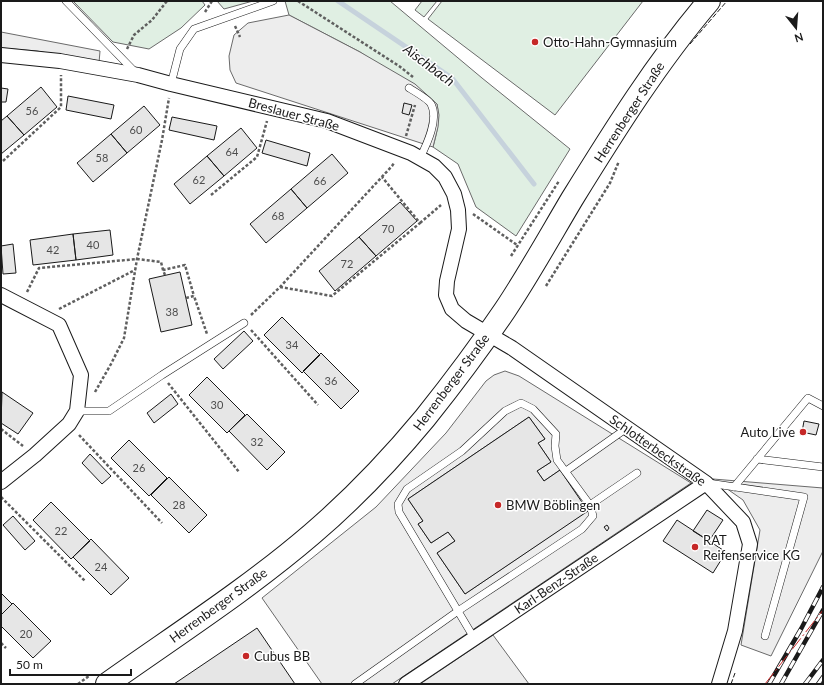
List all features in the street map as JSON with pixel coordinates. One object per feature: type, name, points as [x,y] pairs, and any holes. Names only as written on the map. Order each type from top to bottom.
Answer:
[{"type":"main road","name":"Herrenberger Straße","points":[[98,680],[224,602],[290,552],[329,519],[401,446],[457,376],[488,334],[517,291],[574,197],[651,77],[679,38],[709,1]]},
{"type":"street","name":"Breslauer Straße","points":[[1,55],[60,61],[138,75],[327,121],[400,149],[434,166],[445,177],[454,194],[458,210],[459,229],[447,281],[446,295],[452,309],[459,316],[488,334]]},
{"type":"street","points":[[1,294],[59,326],[81,375],[77,411],[69,424],[35,455],[1,482]]},
{"type":"street","name":"Schlotterbeckstraße","points":[[488,334],[512,348],[706,483],[743,522],[750,544],[735,631],[719,684]]},
{"type":"street","name":"Karl-Benz-Straße","points":[[406,684],[706,483]]},
{"type":"lane","points":[[66,1],[138,75]]},
{"type":"lane","points":[[171,84],[180,49],[194,29],[273,1]]},
{"type":"lane","points":[[409,88],[431,104],[435,118],[426,148],[420,158]]},
{"type":"lane","points":[[77,411],[109,411],[162,375],[244,323]]},
{"type":"lane","points":[[734,487],[808,398],[823,406]]},
{"type":"lane","points":[[355,684],[458,611],[582,529],[593,516],[590,505],[557,460],[555,446],[556,434],[533,409],[520,403],[505,411],[462,451],[407,489],[398,504],[399,512],[458,611],[474,638]]},
{"type":"lane","points":[[566,471],[627,428]]},
{"type":"lane","points":[[757,459],[823,467]]},
{"type":"lane","points":[[590,505],[637,473]]},
{"type":"lane","points":[[706,483],[804,497],[765,636]]},
{"type":"path","points":[[127,49],[134,35],[152,20],[166,1]]},
{"type":"path","points":[[298,1],[399,66],[421,83],[405,140],[392,166],[280,287],[244,323],[318,405]]},
{"type":"path","points":[[3,161],[61,107],[60,61]]},
{"type":"path","points":[[106,373],[124,338],[137,259],[162,140],[171,84]]},
{"type":"path","points":[[211,195],[257,157],[271,107]]},
{"type":"path","points":[[546,286],[610,183],[622,154]]},
{"type":"path","points":[[382,177],[420,223]]},
{"type":"path","points":[[280,287],[332,296],[454,194]]},
{"type":"path","points":[[471,213],[517,245]]},
{"type":"path","points":[[22,306],[39,268],[137,259],[161,262],[165,275]]},
{"type":"path","points":[[163,270],[185,265],[211,344]]},
{"type":"path","points":[[43,317],[135,270]]},
{"type":"path","points":[[186,298],[194,296]]},
{"type":"path","points":[[162,375],[240,472]]},
{"type":"path","points":[[69,424],[162,522]]},
{"type":"path","points":[[1,429],[35,455]]},
{"type":"path","points":[[1,497],[85,581]]},
{"type":"path","points":[[1,643],[6,648]]},
{"type":"path","points":[[78,684],[98,680]]},
{"type":"green space","points":[[73,1],[202,1],[205,5],[181,28],[149,49],[113,42]]},
{"type":"green space","points":[[217,1],[253,1],[224,9]]},
{"type":"green space","points":[[285,1],[390,1],[570,149],[516,236],[476,207],[458,164],[433,147],[438,126],[437,104],[360,52],[289,15]]},
{"type":"green space","points":[[422,1],[437,1],[424,17],[415,10]]},
{"type":"green space","name":"Otto-Hahn-Gymnasium","points":[[442,1],[643,1],[555,115],[428,19]]},
{"type":"shaded area","points":[[289,15],[360,52],[415,84],[437,104],[439,115],[438,127],[433,147],[236,83],[230,70],[229,56],[234,35],[248,23]]},
{"type":"shaded area","points":[[1,32],[100,51],[99,63],[37,51],[1,48]]},
{"type":"shaded area","points":[[505,371],[519,376],[691,483],[392,684],[322,684],[262,598],[376,507],[446,433],[486,381],[494,375]],"holes":[[[529,417],[545,439],[538,443],[551,462],[537,471],[544,481],[560,470],[587,511],[465,594],[437,553],[455,541],[448,532],[431,543],[418,524],[423,521],[408,499]]]},
{"type":"shaded area","points":[[713,479],[823,488],[823,551],[771,656],[741,645],[760,530],[743,500]]},
{"type":"shaded area","points":[[493,635],[529,684],[420,684]]},
{"type":"building","points":[[41,87],[57,107],[24,135],[7,116]]},
{"type":"building","points":[[1,88],[8,89],[6,102],[1,102]]},
{"type":"building","points":[[68,96],[114,105],[111,119],[66,110]]},
{"type":"building","points":[[404,103],[412,105],[409,115],[402,113]]},
{"type":"building","points":[[144,106],[160,125],[127,153],[111,134]]},
{"type":"building","points":[[7,116],[24,135],[1,154],[1,121]]},
{"type":"building","points":[[172,117],[217,126],[214,140],[169,130]]},
{"type":"building","points":[[241,128],[257,148],[224,176],[207,156]]},
{"type":"building","points":[[111,134],[127,153],[93,182],[77,163]]},
{"type":"building","points":[[266,140],[310,153],[307,166],[262,153]]},
{"type":"building","points":[[332,154],[348,173],[307,208],[291,189]]},
{"type":"building","points":[[207,156],[224,176],[190,204],[174,184]]},
{"type":"building","points":[[291,189],[307,208],[266,243],[250,224]]},
{"type":"building","points":[[400,202],[417,221],[376,256],[359,237]]},
{"type":"building","points":[[110,230],[113,255],[76,260],[73,234]]},
{"type":"building","points":[[73,234],[76,260],[33,265],[30,240]]},
{"type":"building","points":[[359,237],[376,256],[335,291],[319,271]]},
{"type":"building","points":[[13,244],[16,273],[3,274],[1,246]]},
{"type":"building","points":[[180,272],[192,325],[161,332],[149,279]]},
{"type":"building","points":[[282,317],[320,355],[302,373],[264,335]]},
{"type":"building","points":[[244,331],[253,341],[223,369],[214,359]]},
{"type":"building","points":[[321,353],[359,391],[341,409],[303,371]]},
{"type":"building","points":[[207,377],[245,415],[227,433],[189,395]]},
{"type":"building","points":[[2,392],[33,413],[18,434],[1,423]]},
{"type":"building","points":[[171,394],[178,404],[154,423],[147,413]]},
{"type":"building","points":[[247,414],[285,452],[267,470],[229,431]]},
{"type":"building","name":"BMW Böblingen","points":[[529,417],[545,439],[538,443],[551,462],[537,471],[544,481],[560,470],[588,511],[465,594],[437,553],[455,541],[448,532],[431,543],[418,524],[423,521],[408,499]]},
{"type":"building","points":[[804,421],[819,424],[816,435],[802,432]]},
{"type":"building","points":[[129,440],[167,478],[149,496],[111,458]]},
{"type":"building","points":[[90,454],[111,476],[102,484],[82,463]]},
{"type":"building","points":[[169,477],[207,515],[189,533],[151,495]]},
{"type":"building","points":[[51,502],[90,541],[71,559],[33,520]]},
{"type":"building","points":[[707,510],[723,520],[709,541],[693,531]]},
{"type":"building","points":[[13,516],[35,541],[25,550],[3,525]]},
{"type":"building","name":"RAT Reifenservice KG","points":[[677,520],[726,552],[713,573],[663,541]]},
{"type":"building","points":[[607,525],[609,528],[607,531],[604,527]]},
{"type":"building","points":[[91,539],[129,578],[111,595],[73,557]]},
{"type":"building","points":[[1,593],[12,604],[1,615]]},
{"type":"building","points":[[13,603],[51,641],[33,658],[1,626],[1,615]]},
{"type":"building","name":"Cubus BB","points":[[257,628],[295,684],[174,684]]},
{"type":"waterway","name":"Aischbach","points":[[338,1],[452,78],[534,184]]},
{"type":"railway","points":[[769,684],[801,629],[823,587]]},
{"type":"railway","points":[[781,684],[823,610]]},
{"type":"railway","points":[[805,684],[823,660]]},
{"type":"railway","points":[[818,684],[823,677]]},
{"type":"fence","points":[[690,44],[727,1]]},
{"type":"fence","points":[[731,684],[735,673]]},
{"type":"power","points":[[765,684],[823,610]]},
{"type":"place","name":"Otto-Hahn-Gymnasium","points":[[535,42]]},
{"type":"place","name":"Auto Live","points":[[803,432]]},
{"type":"place","name":"BMW Böblingen","points":[[498,505]]},
{"type":"place","name":"RAT Reifenservice KG","points":[[695,547]]},
{"type":"place","name":"Cubus BB","points":[[246,656]]}]
